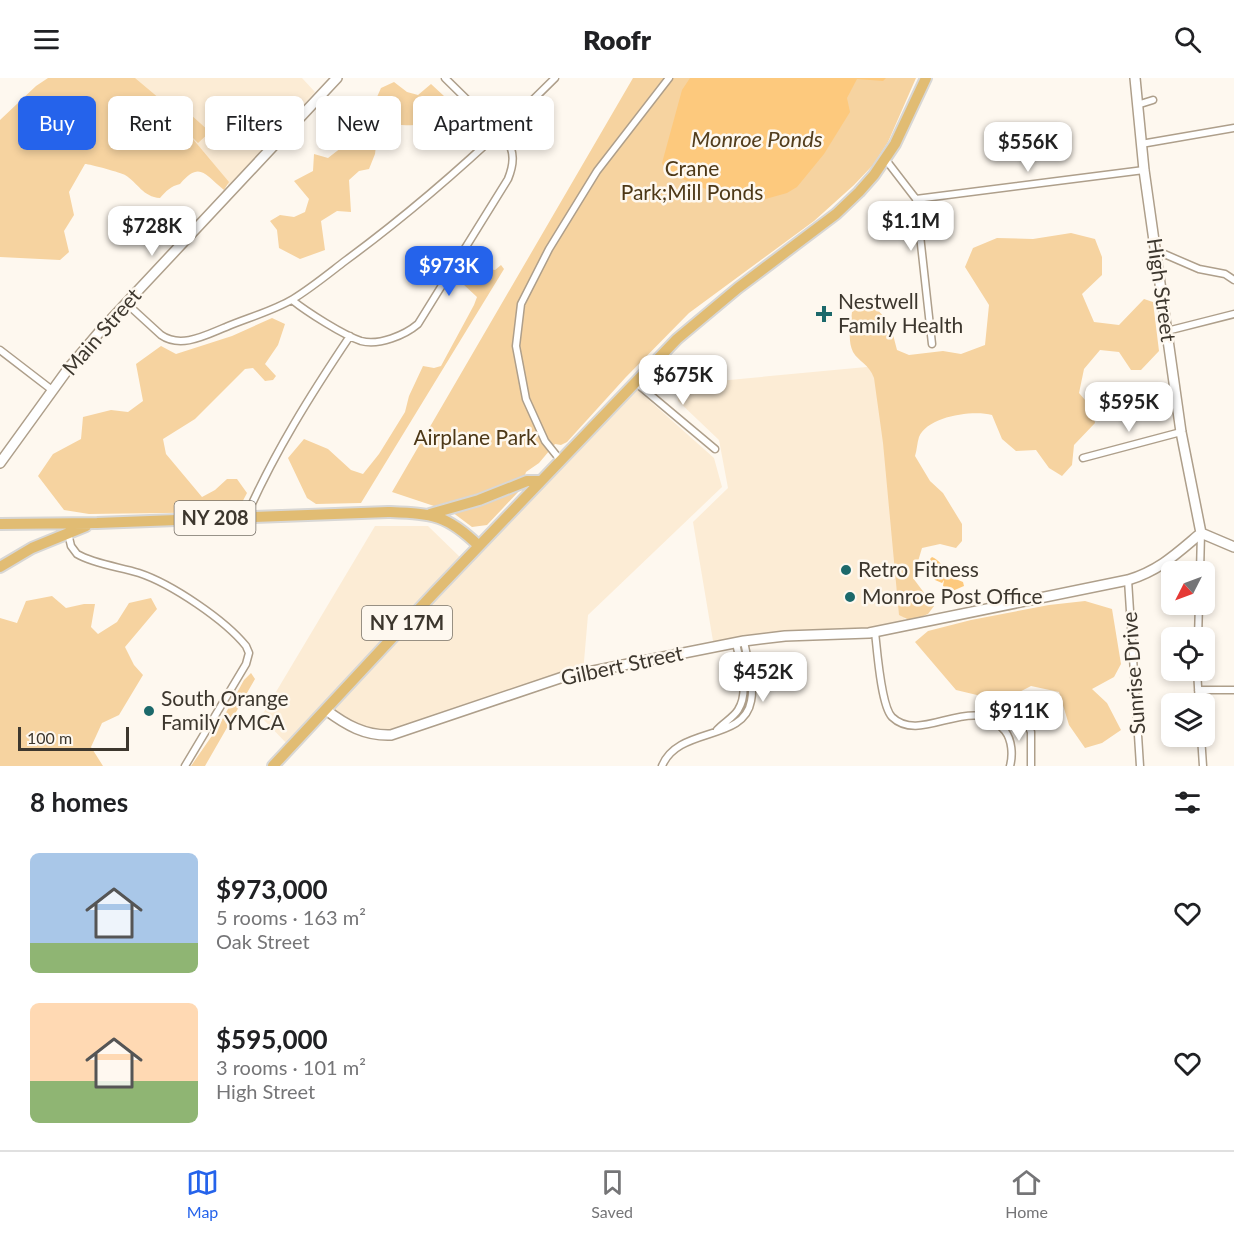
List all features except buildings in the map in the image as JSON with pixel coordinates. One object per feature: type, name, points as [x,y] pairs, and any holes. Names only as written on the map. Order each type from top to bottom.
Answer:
[{"type":"main road","name":"NY 17M","points":[[273,766],[635,382],[703,315],[836,214],[859,192],[886,160],[926,78]]},
{"type":"main road","points":[[429,514],[479,500],[527,481],[541,481]]},
{"type":"main road","name":"NY 208","points":[[0,524],[97,523],[388,512],[429,514],[452,522],[479,546]]},
{"type":"main road","name":"NY 208","points":[[0,567],[20,554],[67,532],[97,523]]},
{"type":"street","name":"Main Street","points":[[1,459],[52,390],[102,329],[337,78]]},
{"type":"street","points":[[445,78],[463,96]]},
{"type":"street","points":[[536,96],[555,78]]},
{"type":"street","points":[[561,461],[549,448],[526,399],[516,346],[521,304],[549,249],[597,171],[669,78]]},
{"type":"street","name":"High Street","points":[[1135,78],[1144,170],[1181,432],[1201,533],[1200,561]]},
{"type":"street","points":[[1137,105],[1153,100]]},
{"type":"street","points":[[1141,144],[1234,128]]},
{"type":"street","points":[[126,303],[161,335],[178,342],[188,341],[219,330],[292,300],[407,214],[479,150]]},
{"type":"street","points":[[292,300],[301,308],[362,341],[376,342],[403,334],[418,324],[508,178],[513,165],[512,150]]},
{"type":"street","points":[[886,160],[897,171],[916,199],[932,344]]},
{"type":"street","points":[[916,199],[1144,170]]},
{"type":"street","points":[[1155,250],[1199,269],[1225,274],[1234,280]]},
{"type":"street","points":[[1167,331],[1234,314]]},
{"type":"street","points":[[246,517],[276,454],[313,390],[350,336]]},
{"type":"street","points":[[0,350],[52,390]]},
{"type":"street","points":[[635,382],[715,449]]},
{"type":"street","points":[[1083,458],[1181,432]]},
{"type":"street","points":[[67,532],[77,554],[142,574],[169,587],[209,614],[246,646],[249,653],[246,664],[185,766]]},
{"type":"street","points":[[1201,533],[1234,547]]},
{"type":"street","name":"Gilbert Street","points":[[326,710],[345,724],[362,732],[391,735],[563,677],[740,642],[785,636],[874,632],[1128,580],[1161,567],[1201,533]]},
{"type":"street","name":"Sunrise Drive","points":[[1128,580],[1140,766]]},
{"type":"street","points":[[874,632],[886,707],[893,718],[906,725],[915,726],[978,715],[987,717],[1002,727],[1010,740],[1012,760],[1010,766]]},
{"type":"street","points":[[662,766],[671,751],[716,730],[730,728],[748,710],[751,702],[751,683],[740,642]]},
{"type":"street","points":[[1198,681],[1198,693]]},
{"type":"street","points":[[1198,690],[1234,690]]},
{"type":"street","points":[[1002,727],[1015,718],[1026,720],[1030,732],[1031,766]]},
{"type":"street","points":[[1202,747],[1203,766]]},
{"type":"shaded area","points":[[115,78],[302,78],[315,92],[304,105],[304,96],[205,96],[205,150],[264,150],[231,188],[193,148],[193,96],[143,96]]},
{"type":"shaded area","points":[[877,366],[905,623],[714,647],[693,522],[728,488],[719,440],[678,401],[676,385]]},
{"type":"shaded area","points":[[632,385],[714,458],[722,487],[588,615],[583,673],[376,735],[326,710],[291,748],[261,717],[375,526],[428,526],[464,561]]},
{"type":"green space","points":[[48,78],[135,78],[156,96],[108,96],[108,150],[193,150],[193,139],[229,182],[224,190],[202,172],[192,173],[160,198],[149,195],[125,175],[85,164],[69,192],[74,215],[64,231],[69,252],[60,260],[0,257],[0,120],[18,103],[18,150],[96,150],[96,96],[25,96]]},
{"type":"green space","name":"Crane Park;Mill Ponds","points":[[633,78],[916,78],[888,142],[873,165],[854,185],[814,221],[689,313],[567,442],[561,445],[555,444],[539,463],[526,472],[520,490],[487,525],[472,527],[452,512],[392,492]]},
{"type":"green space","points":[[394,82],[407,92],[418,95],[431,84],[444,96],[413,96],[413,125],[401,124],[401,96],[377,96],[381,88]]},
{"type":"green space","points":[[193,117],[205,128],[205,137],[198,143],[193,138]]},
{"type":"green space","points":[[338,150],[375,150],[369,169],[359,171],[349,180],[351,212],[337,211],[321,221],[325,250],[300,259],[279,248],[277,230],[270,221],[280,215],[294,217],[305,212],[309,199],[294,181],[313,171],[314,154],[328,158]]},
{"type":"green space","points":[[1071,233],[1095,239],[1102,257],[1102,275],[1082,294],[1094,322],[1119,325],[1144,299],[1153,302],[1159,351],[1141,370],[1131,370],[1119,352],[1100,350],[1084,369],[1079,393],[1092,408],[1095,423],[1074,445],[1072,465],[1062,476],[1049,468],[1036,450],[1016,451],[1002,439],[992,415],[974,413],[952,416],[941,419],[924,430],[919,437],[915,456],[930,481],[943,493],[962,524],[962,541],[956,548],[940,544],[922,548],[913,578],[934,606],[928,614],[911,621],[899,615],[883,443],[874,378],[851,347],[852,312],[868,300],[890,323],[897,350],[909,355],[943,351],[961,354],[985,345],[989,305],[965,267],[973,248],[997,238],[1033,239]]},
{"type":"green space","points":[[470,259],[483,268],[495,270],[501,265],[504,269],[361,503],[316,504],[307,498],[288,458],[304,439],[328,449],[351,470],[363,474],[379,454],[405,412],[409,396],[423,366],[434,368],[441,366],[474,305],[477,297],[463,284],[463,267]]},
{"type":"green space","points":[[272,318],[285,324],[278,345],[265,364],[276,376],[273,380],[265,381],[253,368],[245,369],[195,419],[163,439],[166,454],[202,497],[215,490],[227,479],[237,479],[247,493],[237,512],[89,514],[64,510],[38,476],[53,454],[81,439],[83,417],[111,410],[128,412],[143,401],[136,364],[161,346],[176,354],[232,336]]},
{"type":"green space","points":[[52,596],[66,608],[95,604],[91,627],[98,634],[117,622],[129,603],[151,598],[157,609],[125,647],[134,665],[143,675],[119,715],[102,723],[91,747],[103,766],[0,766],[0,618],[17,623],[26,601]]},
{"type":"green space","points":[[1085,601],[1112,609],[1121,664],[1114,677],[1092,689],[1107,703],[1121,730],[1102,743],[1085,748],[1069,725],[1059,692],[1031,686],[1002,701],[956,690],[915,642],[928,631],[971,620],[1049,605]]},
{"type":"green space","points":[[251,673],[255,679],[205,766],[191,766],[218,727],[244,680]]},
{"type":"water","name":"Monroe Ponds","points":[[690,78],[886,78],[883,81],[857,79],[847,98],[850,112],[824,154],[797,187],[787,193],[755,202],[730,194],[715,193],[666,172],[662,163],[682,90]]},
{"type":"water","points":[[932,557],[941,564],[946,575],[963,582],[964,586],[950,592],[943,586],[944,580],[942,583],[935,580],[929,560]]},
{"type":"place","name":"Nestwell Family Health","points":[[824,314]]},
{"type":"place","name":"Retro Fitness","points":[[846,570]]},
{"type":"place","name":"Monroe Post Office","points":[[850,597]]},
{"type":"place","name":"South Orange Family YMCA","points":[[149,711]]},
{"type":"park label","name":"Airplane Park","points":[[475,438]]}]
